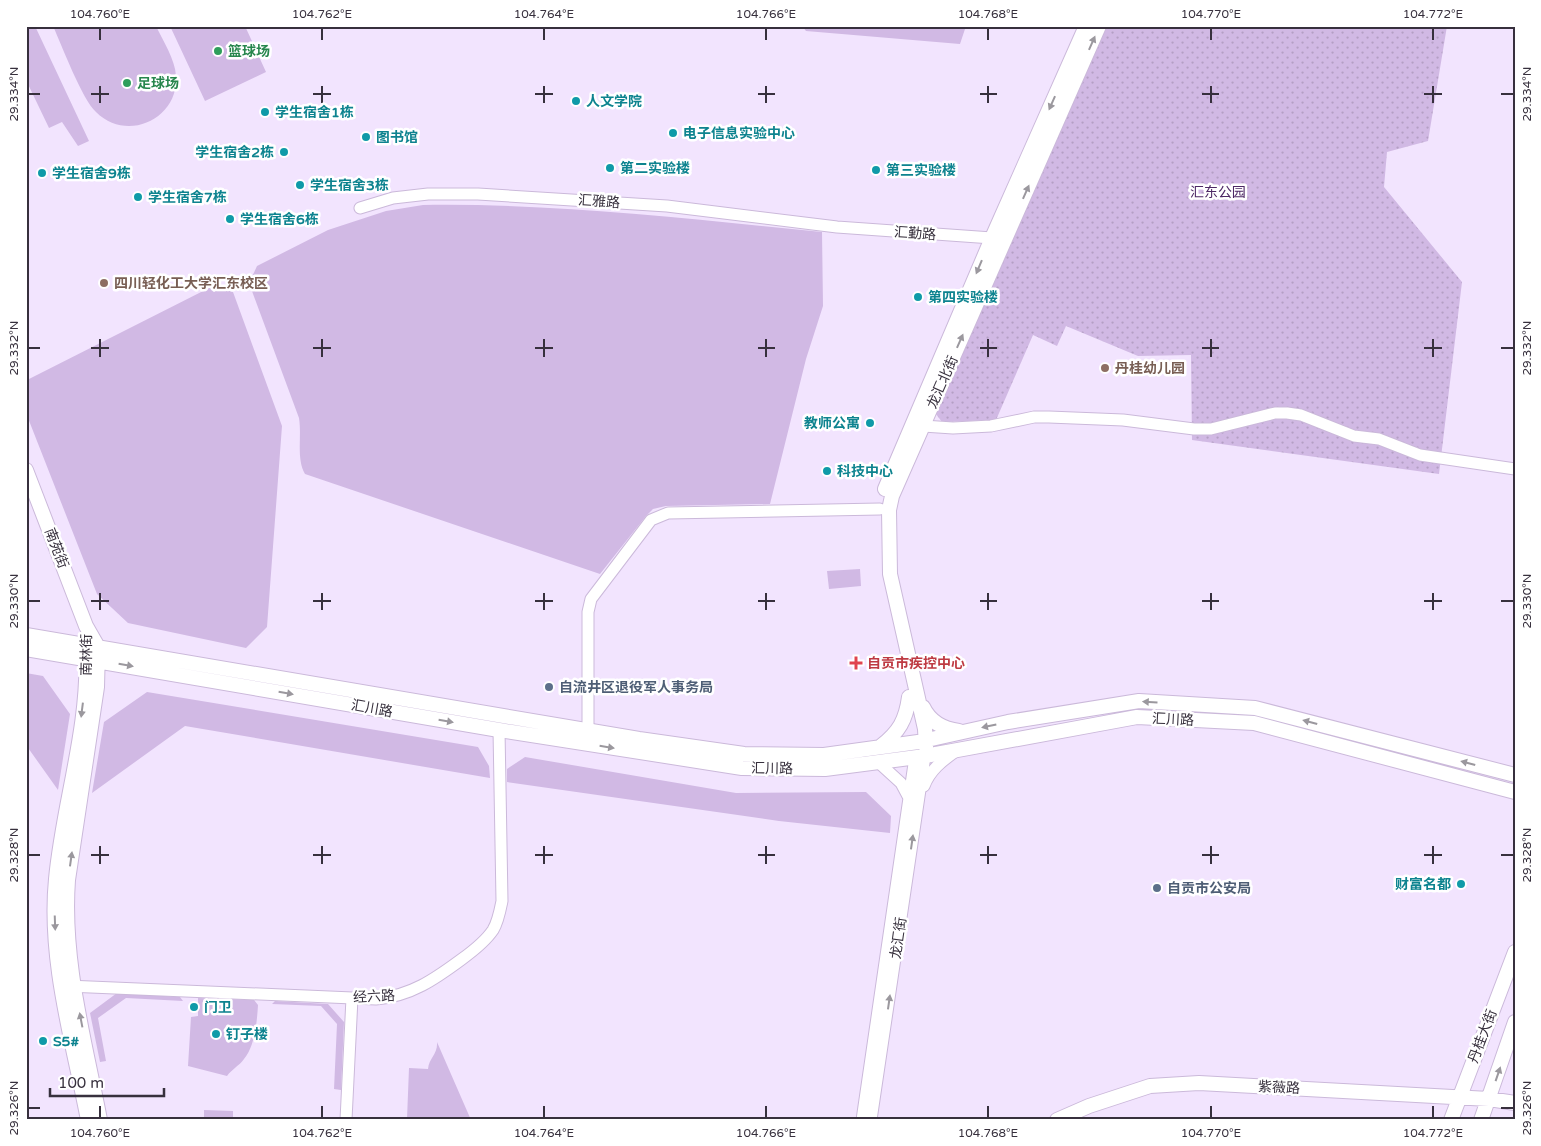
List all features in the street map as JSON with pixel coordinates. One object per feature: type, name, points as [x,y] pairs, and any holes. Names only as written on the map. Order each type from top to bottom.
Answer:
[{"type":"main road","name":"龙汇北街","points":[[914,697],[882,576],[879,551],[880,509],[883,495],[898,455],[1086,26]]},
{"type":"main road","name":"龙汇北街","points":[[920,756],[922,741],[890,574],[888,534],[892,496],[1099,26]]},
{"type":"main road","name":"南苑街","points":[[26,470],[86,626]]},
{"type":"main road","name":"南林街","points":[[86,626],[92,653],[56,879],[55,929],[100,1120]]},
{"type":"main road","name":"汇川路","points":[[26,635],[92,653],[499,730],[742,768],[825,769],[920,756],[1138,717],[1254,723],[1515,792]]},
{"type":"main road","name":"汇川路","points":[[26,649],[92,653],[744,754],[824,755],[922,741],[1008,722],[1139,701],[1255,708],[1515,775]]},
{"type":"main road","points":[[914,697],[926,714],[940,726],[965,732]]},
{"type":"main road","points":[[880,747],[896,734],[907,716],[914,697]]},
{"type":"main road","name":"丹桂大街","points":[[1451,1120],[1515,952]]},
{"type":"main road","name":"南林街","points":[[68,986],[88,1120]]},
{"type":"main road","points":[[1481,1120],[1515,1022]]},
{"type":"main road","name":"紫薇路","points":[[1057,1120],[1089,1106],[1150,1086],[1199,1083],[1458,1101]]},
{"type":"main road","name":"紫薇路","points":[[1077,1120],[1153,1095],[1199,1091],[1510,1103]]},
{"type":"street","name":"汇雅路","points":[[360,208],[393,198],[428,194],[478,194],[667,206],[838,227]]},
{"type":"street","name":"汇勤路","points":[[838,227],[992,238]]},
{"type":"street","points":[[923,426],[953,428],[991,426],[1034,417],[1048,417],[1123,420],[1194,429],[1211,429],[1275,413],[1288,413],[1302,415],[1354,436],[1379,439],[1420,455],[1515,468]]},
{"type":"street","points":[[588,730],[588,612],[590,599],[650,520],[668,513],[880,509]]},
{"type":"street","name":"经六路","points":[[68,986],[352,998],[386,998],[418,989],[468,954],[494,929],[502,901],[499,730]]},
{"type":"street","points":[[878,762],[914,798],[928,776],[940,763],[958,749]]},
{"type":"street","name":"龙汇街","points":[[871,1120],[920,756]]},
{"type":"street","name":"龙汇街","points":[[862,1120],[914,798]]},
{"type":"street","points":[[346,1120],[352,998]]},
{"type":"green space","points":[[26,26],[35,26],[89,141],[78,146],[62,122],[49,128],[26,80]]},
{"type":"green space","name":"足球场","points":[[53,26],[156,26],[171,57],[176,76],[175,91],[169,104],[149,122],[136,126],[122,126],[108,121],[96,112],[85,96]]},
{"type":"green space","points":[[170,26],[245,26],[266,72],[205,101]]},
{"type":"green space","points":[[802,26],[966,26],[960,44],[806,31]]},
{"type":"green space","name":"汇东公园","points":[[1106,26],[1447,26],[1428,141],[1387,152],[1384,187],[1462,282],[1439,474],[1192,440],[1191,355],[1138,356],[1066,326],[1057,346],[1033,335],[996,420],[942,422],[936,414]]},
{"type":"green space","points":[[423,205],[573,209],[822,232],[823,306],[806,359],[770,504],[666,506],[653,509],[600,574],[305,474],[300,454],[299,418],[249,283],[257,266],[328,230],[386,211]]},
{"type":"green space","points":[[213,286],[233,292],[282,426],[267,627],[246,648],[128,623],[97,594],[26,413],[26,388],[29,379]]},
{"type":"green space","points":[[860,569],[861,586],[829,589],[827,571]]},
{"type":"green space","points":[[26,673],[43,676],[70,714],[58,790],[26,745]]},
{"type":"green space","points":[[147,692],[478,747],[489,766],[490,778],[185,726],[92,793],[104,722]]},
{"type":"green space","points":[[525,757],[736,793],[866,792],[891,816],[890,833],[779,821],[507,782],[507,769]]},
{"type":"green space","points":[[117,993],[180,997],[183,1001],[126,998],[98,1018],[106,1061],[100,1062],[90,1013]]},
{"type":"green space","points":[[198,998],[254,1000],[258,1005],[255,1033],[248,1054],[227,1076],[188,1066],[191,1017],[198,1016]]},
{"type":"green space","points":[[275,1001],[328,1004],[344,1022],[341,1090],[334,1089],[337,1024],[321,1006],[272,1004]]},
{"type":"green space","points":[[437,1042],[471,1120],[404,1120],[407,1119],[409,1068],[428,1069],[436,1050]]},
{"type":"green space","points":[[204,1110],[233,1111],[233,1120],[204,1120]]},
{"type":"place","name":"篮球场","points":[[218,51]]},
{"type":"place","name":"足球场","points":[[127,83]]},
{"type":"place","name":"人文学院","points":[[576,101]]},
{"type":"place","name":"学生宿舍1栋","points":[[265,112]]},
{"type":"place","name":"电子信息实验中心","points":[[673,133]]},
{"type":"place","name":"图书馆","points":[[366,137]]},
{"type":"place","name":"学生宿舍2栋","points":[[284,152]]},
{"type":"place","name":"第二实验楼","points":[[610,168]]},
{"type":"place","name":"第三实验楼","points":[[876,170]]},
{"type":"place","name":"学生宿舍9栋","points":[[42,173]]},
{"type":"place","name":"学生宿舍3栋","points":[[300,185]]},
{"type":"place","name":"学生宿舍7栋","points":[[138,197]]},
{"type":"place","name":"学生宿舍6栋","points":[[230,219]]},
{"type":"place","name":"四川轻化工大学汇东校区","points":[[104,283]]},
{"type":"place","name":"第四实验楼","points":[[918,297]]},
{"type":"place","name":"丹桂幼儿园","points":[[1105,368]]},
{"type":"place","name":"教师公寓","points":[[870,423]]},
{"type":"place","name":"科技中心","points":[[827,471]]},
{"type":"place","name":"自贡市疾控中心","points":[[856,663]]},
{"type":"place","name":"自流井区退役军人事务局","points":[[549,687]]},
{"type":"place","name":"财富名都","points":[[1461,884]]},
{"type":"place","name":"自贡市公安局","points":[[1157,888]]},
{"type":"place","name":"门卫","points":[[194,1007]]},
{"type":"place","name":"钉子楼","points":[[216,1034]]},
{"type":"place","name":"S5#","points":[[43,1041]]}]
